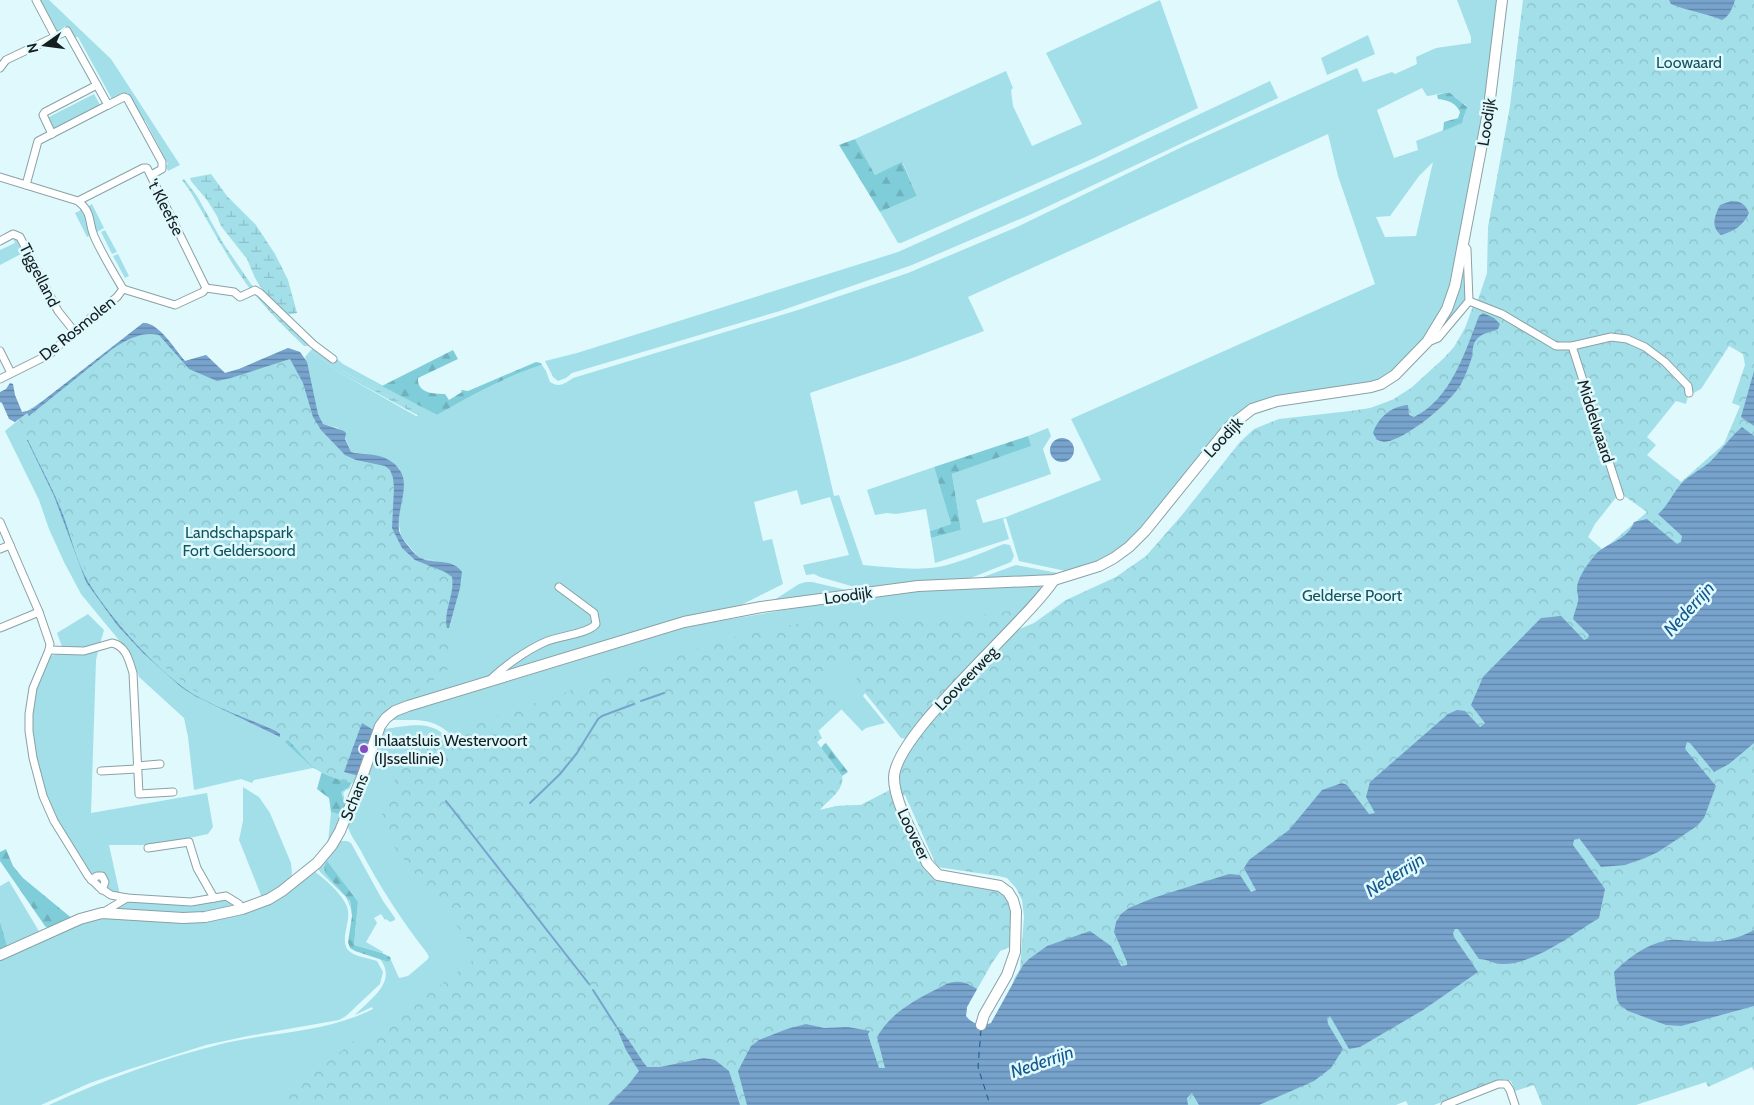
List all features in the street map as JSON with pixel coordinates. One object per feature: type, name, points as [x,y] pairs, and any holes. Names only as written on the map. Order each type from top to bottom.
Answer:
[{"type":"street","points":[[36,0],[55,36]]},
{"type":"street","name":"Loodijk","points":[[726,614],[761,607],[918,586],[1054,580],[1098,566],[1114,558],[1129,547],[1145,531],[1228,427],[1252,408],[1277,400],[1361,389],[1381,384],[1395,376],[1427,342],[1451,300],[1489,107],[1502,0]]},
{"type":"street","points":[[0,68],[6,60],[67,31],[108,105]]},
{"type":"street","points":[[52,134],[43,115],[45,112],[97,85]]},
{"type":"street","points":[[26,185],[38,141],[124,97],[127,98],[162,162],[162,169],[150,175]]},
{"type":"street","name":"'t Kleefse","points":[[78,201],[146,168],[206,288]]},
{"type":"street","points":[[0,177],[78,201]]},
{"type":"street","name":"De Rosmolen","points":[[0,379],[50,354],[74,331],[117,297],[123,289],[93,234],[90,218],[85,206],[78,201]]},
{"type":"street","name":"Tiggelland","points":[[0,241],[13,234],[20,237],[58,311],[74,331]]},
{"type":"street","points":[[1427,342],[1438,338],[1469,301],[1467,249],[1463,244]]},
{"type":"street","points":[[123,289],[175,305],[203,292],[206,288],[234,292],[240,297],[255,290],[313,344],[333,359]]},
{"type":"street","points":[[1469,301],[1502,314],[1556,346],[1572,346],[1611,337],[1627,339],[1645,347],[1665,362],[1688,386],[1689,393]]},
{"type":"street","name":"Middelwaard","points":[[1572,346],[1620,496]]},
{"type":"street","points":[[0,351],[11,373]]},
{"type":"street","points":[[0,522],[39,612],[50,644],[30,701],[29,731],[32,758],[43,796],[52,818],[80,866],[91,880],[111,895],[178,902],[226,896],[232,898],[242,909]]},
{"type":"street","points":[[0,550],[10,545]]},
{"type":"street","name":"Looveerweg","points":[[894,785],[896,768],[907,746],[930,714],[1000,642],[1054,580]]},
{"type":"street","name":"Schans","points":[[490,681],[500,670],[546,641],[589,628],[596,624],[594,613],[558,587]]},
{"type":"street","points":[[0,628],[39,612]]},
{"type":"street","name":"Schans","points":[[102,913],[195,918],[242,909],[269,899],[317,863],[332,846],[362,777],[380,726],[394,711],[684,622],[726,614]]},
{"type":"street","points":[[49,650],[84,651],[112,642],[123,649],[128,657],[133,673],[139,794],[173,792]]},
{"type":"street","points":[[101,770],[160,764]]},
{"type":"street","name":"Looveer","points":[[894,785],[900,805],[927,863],[933,871],[943,876],[995,884],[1005,889],[1012,896],[1016,911],[1015,952],[1007,975],[984,1015],[981,1025]]},
{"type":"street","points":[[148,848],[189,842],[197,868],[214,898]]},
{"type":"street","name":"Schans","points":[[0,955],[80,919],[102,913],[127,898]]},
{"type":"street","points":[[1445,1105],[1498,1084],[1506,1084],[1515,1105]]},
{"type":"green space","points":[[40,0],[49,0],[111,59],[180,165],[168,171],[166,166],[168,164],[145,120],[142,121],[128,93],[112,99],[78,37],[75,37],[70,28],[56,32]]},
{"type":"green space","points":[[1160,0],[1198,108],[1092,159],[898,243],[880,212],[917,196],[903,163],[875,175],[855,139],[1006,71],[1013,88],[1011,90],[1013,106],[1032,146],[1082,124],[1046,53]]},
{"type":"green space","points":[[1457,0],[1500,0],[1492,60],[1449,299],[1420,348],[1382,380],[1245,410],[1132,540],[1099,562],[1070,572],[1019,561],[1006,518],[1003,519],[1009,539],[935,563],[931,538],[961,530],[952,474],[1030,446],[1028,436],[1048,428],[1051,436],[1043,449],[1051,474],[976,500],[983,523],[1006,517],[1101,480],[1071,419],[1375,284],[1338,176],[1328,134],[968,297],[984,331],[810,393],[834,496],[839,495],[863,565],[910,569],[938,567],[963,560],[1004,544],[1010,545],[1014,556],[1011,562],[963,581],[865,590],[814,574],[806,575],[803,565],[849,555],[830,497],[801,505],[797,490],[754,502],[763,541],[772,539],[783,584],[731,610],[416,700],[326,762],[287,743],[313,768],[254,780],[252,783],[241,779],[194,790],[184,718],[139,677],[132,656],[81,594],[64,562],[49,529],[39,500],[5,431],[27,413],[185,366],[303,403],[358,464],[313,417],[392,528],[449,603],[450,626],[462,577],[455,565],[418,557],[401,536],[399,524],[404,485],[399,468],[382,457],[351,452],[345,437],[338,428],[323,424],[318,414],[305,357],[311,350],[342,374],[416,416],[419,416],[419,414],[417,411],[346,373],[312,348],[317,342],[343,364],[437,415],[502,381],[542,365],[550,382],[556,385],[562,384],[573,378],[798,310],[908,273],[1017,227],[1184,146],[1357,68],[1363,82],[1392,72],[1395,74],[1417,64],[1416,57],[1436,48],[1471,43],[1471,37]],"holes":[[[1422,88],[1427,96],[1443,93],[1454,96],[1466,105],[1464,118],[1459,124],[1416,141],[1418,150],[1394,158],[1377,110]],[[1433,162],[1416,236],[1385,237],[1376,217],[1390,216],[1419,176]]]},
{"type":"green space","name":"Gelderse Poort","points":[[1523,0],[1754,0],[1754,459],[1680,544],[1587,639],[1374,814],[1257,889],[1126,965],[991,1023],[1020,969],[1024,917],[1022,900],[1016,888],[1007,878],[937,867],[905,795],[900,797],[898,771],[921,730],[1017,630],[1034,623],[1066,600],[1116,577],[1146,556],[1182,515],[1240,442],[1254,429],[1279,419],[1370,408],[1392,400],[1411,388],[1444,358],[1454,347],[1465,328],[1473,306],[1476,306],[1487,273],[1488,227],[1510,106]],"holes":[[[1729,346],[1743,354],[1745,365],[1732,403],[1740,406],[1724,444],[1681,482],[1647,455],[1656,445],[1647,437],[1676,401],[1686,404],[1688,396],[1701,389]],[[1618,495],[1623,495],[1647,512],[1603,550],[1588,537],[1595,524]]]},
{"type":"green space","points":[[1368,35],[1375,54],[1327,75],[1321,58]]},
{"type":"green space","points":[[1270,81],[1278,98],[1034,213],[912,265],[780,311],[572,373],[558,381],[553,377],[545,361],[577,353],[898,252],[1098,162]]},
{"type":"green space","points":[[1450,93],[1467,107],[1462,123],[1443,131],[1444,122],[1458,118],[1460,112],[1451,102],[1438,99],[1437,95]]},
{"type":"green space","points":[[94,94],[100,105],[53,129],[47,118]]},
{"type":"green space","points":[[855,139],[875,175],[902,162],[917,196],[880,212],[839,145]]},
{"type":"green space","points":[[211,174],[227,196],[256,225],[275,254],[288,280],[297,313],[287,315],[263,291],[247,259],[221,226],[207,200],[190,178]]},
{"type":"green space","points":[[184,179],[197,196],[223,243],[253,287],[276,315],[308,346],[304,346],[270,312],[242,278],[182,180]]},
{"type":"green space","points":[[92,204],[104,228],[95,233],[93,218],[87,207]]},
{"type":"green space","points":[[81,210],[87,220],[89,236],[87,237],[75,213]]},
{"type":"green space","points":[[105,230],[117,252],[112,254],[101,232]]},
{"type":"green space","points":[[16,239],[23,253],[0,265],[0,250],[15,243],[14,240]]},
{"type":"green space","points":[[1465,252],[1466,300],[1436,337],[1451,306]]},
{"type":"green space","points":[[118,254],[129,276],[125,278],[113,256]]},
{"type":"green space","name":"Landschapspark Fort Geldersoord","points":[[143,323],[155,327],[161,332],[185,361],[206,355],[225,373],[288,348],[300,352],[307,362],[318,414],[323,424],[346,433],[345,439],[351,452],[381,456],[393,463],[399,470],[402,477],[403,493],[399,531],[412,551],[425,559],[455,565],[460,570],[462,577],[450,625],[450,668],[386,714],[356,784],[322,773],[313,767],[280,733],[195,691],[144,651],[89,581],[54,488],[42,468],[18,417],[47,398]]},
{"type":"green space","points":[[313,348],[346,373],[418,411],[419,416],[342,374],[312,352]]},
{"type":"green space","points":[[453,350],[458,359],[418,378],[418,383],[423,390],[431,393],[445,394],[449,400],[462,392],[461,390],[468,391],[536,362],[542,365],[502,381],[437,415],[382,386]]},
{"type":"green space","points":[[1028,436],[1031,446],[952,474],[961,530],[931,538],[930,531],[951,524],[934,467]]},
{"type":"green space","points":[[934,467],[951,524],[930,531],[926,509],[875,515],[867,490]]},
{"type":"green space","points":[[1016,565],[1063,574],[972,581]]},
{"type":"green space","points":[[806,582],[855,592],[768,604],[799,584]]},
{"type":"green space","points":[[1038,584],[1041,587],[1041,591],[908,739],[901,738],[865,693],[863,696],[885,723],[866,728],[862,731],[841,709],[818,730],[822,738],[817,742],[820,810],[837,806],[861,805],[892,789],[928,875],[1002,948],[992,963],[563,1105],[49,1105],[113,1078],[180,1055],[225,1043],[319,1027],[356,1017],[373,1009],[372,1007],[355,1015],[380,990],[384,983],[385,967],[380,959],[388,962],[391,960],[399,978],[408,976],[427,960],[429,957],[427,953],[384,891],[351,835],[347,823],[384,729],[421,725],[436,729],[445,735],[461,753],[464,747],[446,730],[431,722],[389,720],[391,717],[684,628],[708,623],[905,591]]},
{"type":"green space","points":[[1015,610],[1022,615],[911,734],[884,715],[840,657],[818,675],[843,708],[815,734],[819,740],[817,742],[842,776],[841,786],[820,810],[837,806],[861,805],[892,789],[923,864],[933,876],[1001,891],[1009,902],[1013,917],[1012,946],[1000,951],[992,963],[967,1007],[966,1016],[885,1068],[763,1105],[275,1105],[355,1040],[360,1046],[480,955],[382,830],[381,821],[383,813],[397,775],[409,757],[426,743],[451,732],[635,668],[754,631],[815,621],[953,619]]},
{"type":"green space","points":[[88,614],[104,630],[100,644],[82,649],[63,649],[57,633]]},
{"type":"green space","points":[[98,651],[96,660],[91,813],[207,793],[213,827],[208,834],[170,842],[146,845],[109,845],[120,895],[106,891],[108,881],[104,874],[90,874],[49,807],[33,749],[30,724],[35,691],[50,656],[57,654],[84,654]]},
{"type":"green space","points":[[1754,670],[1754,1071],[1752,1067],[1708,1087],[1706,1082],[1636,1105],[1542,1105],[1534,1085],[1515,1091],[1511,1081],[1505,1079],[1434,1105],[1408,1105],[1406,1101],[1396,1105],[1168,1105],[1455,929],[1574,840],[1686,743]]},
{"type":"green space","points":[[289,739],[297,749],[354,779],[349,787],[341,792],[344,802],[344,815],[331,812],[329,798],[317,789],[322,771],[313,768],[285,742]]},
{"type":"green space","points":[[826,743],[848,772],[842,776],[821,748]]},
{"type":"green space","points":[[354,779],[349,789],[343,793],[345,801],[344,814],[344,802],[341,792],[349,787]]},
{"type":"green space","points":[[243,787],[259,797],[270,813],[291,863],[292,873],[290,882],[262,898],[239,840],[243,821]]},
{"type":"green space","points":[[331,812],[344,814],[339,825],[328,843]]},
{"type":"green space","points":[[341,841],[351,843],[383,901],[395,918],[395,920],[390,922],[385,920],[381,914],[374,918],[377,923],[366,942],[382,953],[354,945],[358,902],[324,865],[325,873],[349,898],[351,909],[346,897],[318,868],[336,844]]},
{"type":"green space","points":[[6,849],[13,866],[23,878],[74,920],[52,931],[45,926],[0,861],[0,852]]},
{"type":"green space","points":[[327,861],[358,902],[354,945],[390,957],[391,960],[388,962],[350,948],[348,942],[352,916],[350,901],[325,873],[324,867]]},
{"type":"green space","points":[[314,871],[334,889],[347,906],[348,916],[345,941],[348,950],[358,956],[377,961],[383,972],[380,984],[346,1016],[339,1020],[206,1045],[90,1083],[41,1105],[0,1105],[0,957],[47,936],[100,916],[225,916]]},
{"type":"green space","points":[[9,881],[40,933],[8,949],[0,921],[0,886]]},
{"type":"green space","points":[[226,900],[237,905],[192,915],[114,909],[130,901],[202,903]]},
{"type":"green space","points":[[0,921],[8,949],[0,952]]},
{"type":"water","points":[[1669,0],[1735,0],[1729,14],[1722,20],[1671,4]]},
{"type":"water","points":[[1731,201],[1742,204],[1749,213],[1738,227],[1721,235],[1715,225],[1715,217],[1720,205]]},
{"type":"water","points":[[1483,313],[1494,318],[1500,324],[1498,329],[1481,335],[1475,341],[1469,367],[1457,390],[1439,409],[1404,435],[1384,442],[1377,440],[1373,433],[1375,428],[1378,422],[1391,410],[1408,405],[1409,415],[1414,417],[1438,399],[1455,373],[1479,316]]},
{"type":"water","points":[[143,323],[155,327],[161,332],[185,361],[206,355],[225,373],[288,348],[300,352],[307,362],[318,414],[323,424],[346,433],[345,439],[351,452],[377,455],[385,458],[395,465],[401,473],[404,481],[404,491],[399,521],[401,537],[419,557],[425,560],[452,564],[462,572],[460,588],[449,628],[447,628],[446,622],[452,590],[452,577],[445,572],[415,560],[402,548],[392,528],[394,488],[390,470],[385,466],[356,460],[345,455],[321,430],[313,417],[303,383],[290,359],[217,381],[189,369],[159,335],[141,335],[115,347],[29,416],[27,413],[15,422],[9,419],[0,402],[0,392],[6,389],[10,383],[13,384],[22,412],[31,410]]},
{"type":"water","points":[[1754,371],[1754,426],[1741,417]]},
{"type":"water","name":"Nederrijn","points":[[1742,427],[1754,436],[1754,743],[1729,764],[1714,772],[1690,743],[1687,742],[1685,749],[1716,786],[1704,818],[1697,826],[1658,852],[1625,865],[1601,867],[1579,838],[1574,840],[1573,845],[1605,889],[1599,918],[1539,954],[1514,963],[1502,964],[1479,959],[1458,929],[1455,929],[1454,937],[1478,972],[1423,1010],[1360,1047],[1349,1049],[1330,1016],[1327,1018],[1328,1024],[1343,1049],[1331,1068],[1314,1081],[1259,1105],[1199,1105],[1192,1093],[1187,1098],[1188,1105],[747,1105],[738,1071],[751,1046],[759,1040],[806,1024],[824,1028],[848,1027],[870,1031],[868,1034],[879,1068],[885,1068],[877,1037],[882,1029],[888,1021],[903,1009],[943,985],[961,982],[977,989],[967,1007],[966,1016],[978,1024],[991,1023],[1023,965],[1047,946],[1090,931],[1111,946],[1121,966],[1127,965],[1114,932],[1116,922],[1121,914],[1129,908],[1153,898],[1229,874],[1240,875],[1251,892],[1256,890],[1244,868],[1249,860],[1289,830],[1322,790],[1342,783],[1347,785],[1369,814],[1375,813],[1366,797],[1370,782],[1448,714],[1457,710],[1465,711],[1480,727],[1485,723],[1471,705],[1483,677],[1541,618],[1561,616],[1584,640],[1588,638],[1589,635],[1573,619],[1578,600],[1577,589],[1581,575],[1600,550],[1627,533],[1634,522],[1647,519],[1677,544],[1681,542],[1682,536],[1658,514],[1680,485],[1710,462]]},
{"type":"water","points":[[1062,438],[1071,441],[1074,450],[1071,459],[1062,462],[1053,459],[1050,450],[1053,441]]},
{"type":"water","points":[[27,440],[58,503],[84,575],[122,628],[165,672],[193,694],[276,731],[280,734],[280,737],[195,696],[181,687],[142,652],[117,625],[86,582],[54,496]]},
{"type":"water","points":[[362,723],[375,731],[359,776],[344,772]]},
{"type":"water","points":[[1754,930],[1754,1006],[1681,1026],[1666,1025],[1628,1011],[1617,1000],[1614,972],[1632,956],[1647,947],[1663,941],[1674,940],[1710,942],[1725,940],[1739,937]]},
{"type":"water","points":[[616,1026],[629,1040],[647,1067],[660,1067],[704,1058],[715,1060],[729,1071],[740,1105],[608,1105],[639,1071],[626,1050]]},
{"type":"waterway","points":[[641,701],[664,693]]},
{"type":"waterway","points":[[530,803],[560,774],[577,753],[598,719],[634,704]]},
{"type":"waterway","points":[[446,801],[589,984]]},
{"type":"waterway","points":[[593,990],[616,1026]]},
{"type":"ferry route","points":[[981,1030],[978,1067],[990,1105]]},
{"type":"place","name":"Inlaatsluis Westervoort (IJssellinie)","points":[[364,749]]},
{"type":"park label","name":"Loowaard","points":[[1689,62]]}]
